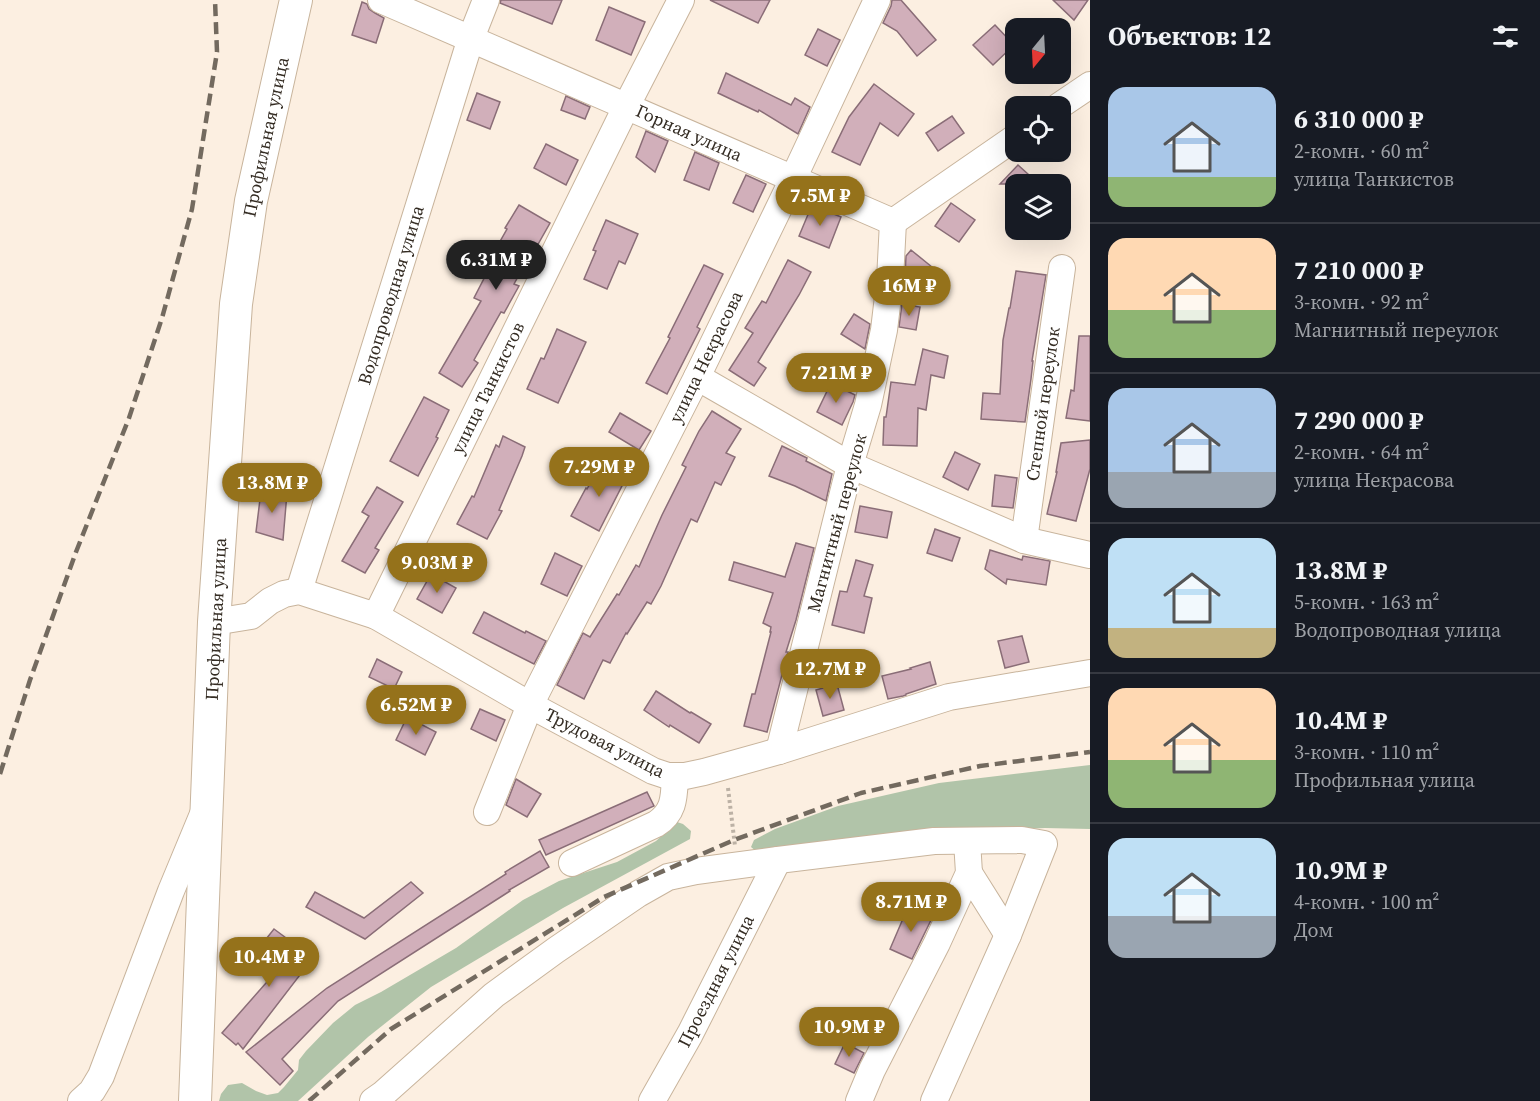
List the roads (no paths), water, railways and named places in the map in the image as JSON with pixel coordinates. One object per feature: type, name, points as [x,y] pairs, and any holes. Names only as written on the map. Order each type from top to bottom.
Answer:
[{"type":"main road","name":"Профильная улица","points":[[195,1101],[214,622],[236,304],[251,201],[296,0]]},
{"type":"street","name":"Горная улица","points":[[381,0],[893,222]]},
{"type":"street","name":"Водопроводная улица","points":[[299,591],[471,38],[486,0]]},
{"type":"street","name":"улица Танкистов","points":[[376,616],[627,105],[681,0]]},
{"type":"street","name":"улица Некрасова","points":[[487,812],[530,705],[697,377],[877,0]]},
{"type":"street","points":[[1071,98],[1090,85]]},
{"type":"street","points":[[893,222],[1005,145]]},
{"type":"street","name":"Магнитный переулок","points":[[779,751],[850,465],[868,405],[884,330],[890,280],[893,222]]},
{"type":"street","name":"Степной переулок","points":[[1024,540],[1062,268]]},
{"type":"street","points":[[697,377],[850,465],[1024,540],[1090,555]]},
{"type":"street","points":[[214,622],[251,616],[284,594],[299,591]]},
{"type":"street","name":"Трудовая улица","points":[[299,591],[376,616],[530,705],[653,771],[668,776],[685,776],[779,751],[949,697],[1090,673]]},
{"type":"street","points":[[572,862],[664,819],[672,804],[675,776]]},
{"type":"street","points":[[81,1101],[92,1091],[101,1076],[171,891],[207,806]]},
{"type":"street","points":[[373,1101],[494,995],[638,894],[668,877],[778,860],[934,841],[1022,840],[1044,844],[1008,935],[934,1101]]},
{"type":"street","points":[[859,1101],[969,873],[967,841]]},
{"type":"street","name":"Проездная улица","points":[[652,1101],[690,1034],[778,860]]},
{"type":"street","points":[[969,873],[1008,935]]},
{"type":"railway","points":[[0,774],[30,680],[76,552],[129,418],[162,318],[192,209],[217,52],[215,0]]},
{"type":"railway","points":[[309,1101],[391,1029],[604,897],[734,840],[861,793],[980,766],[1090,752]]}]
